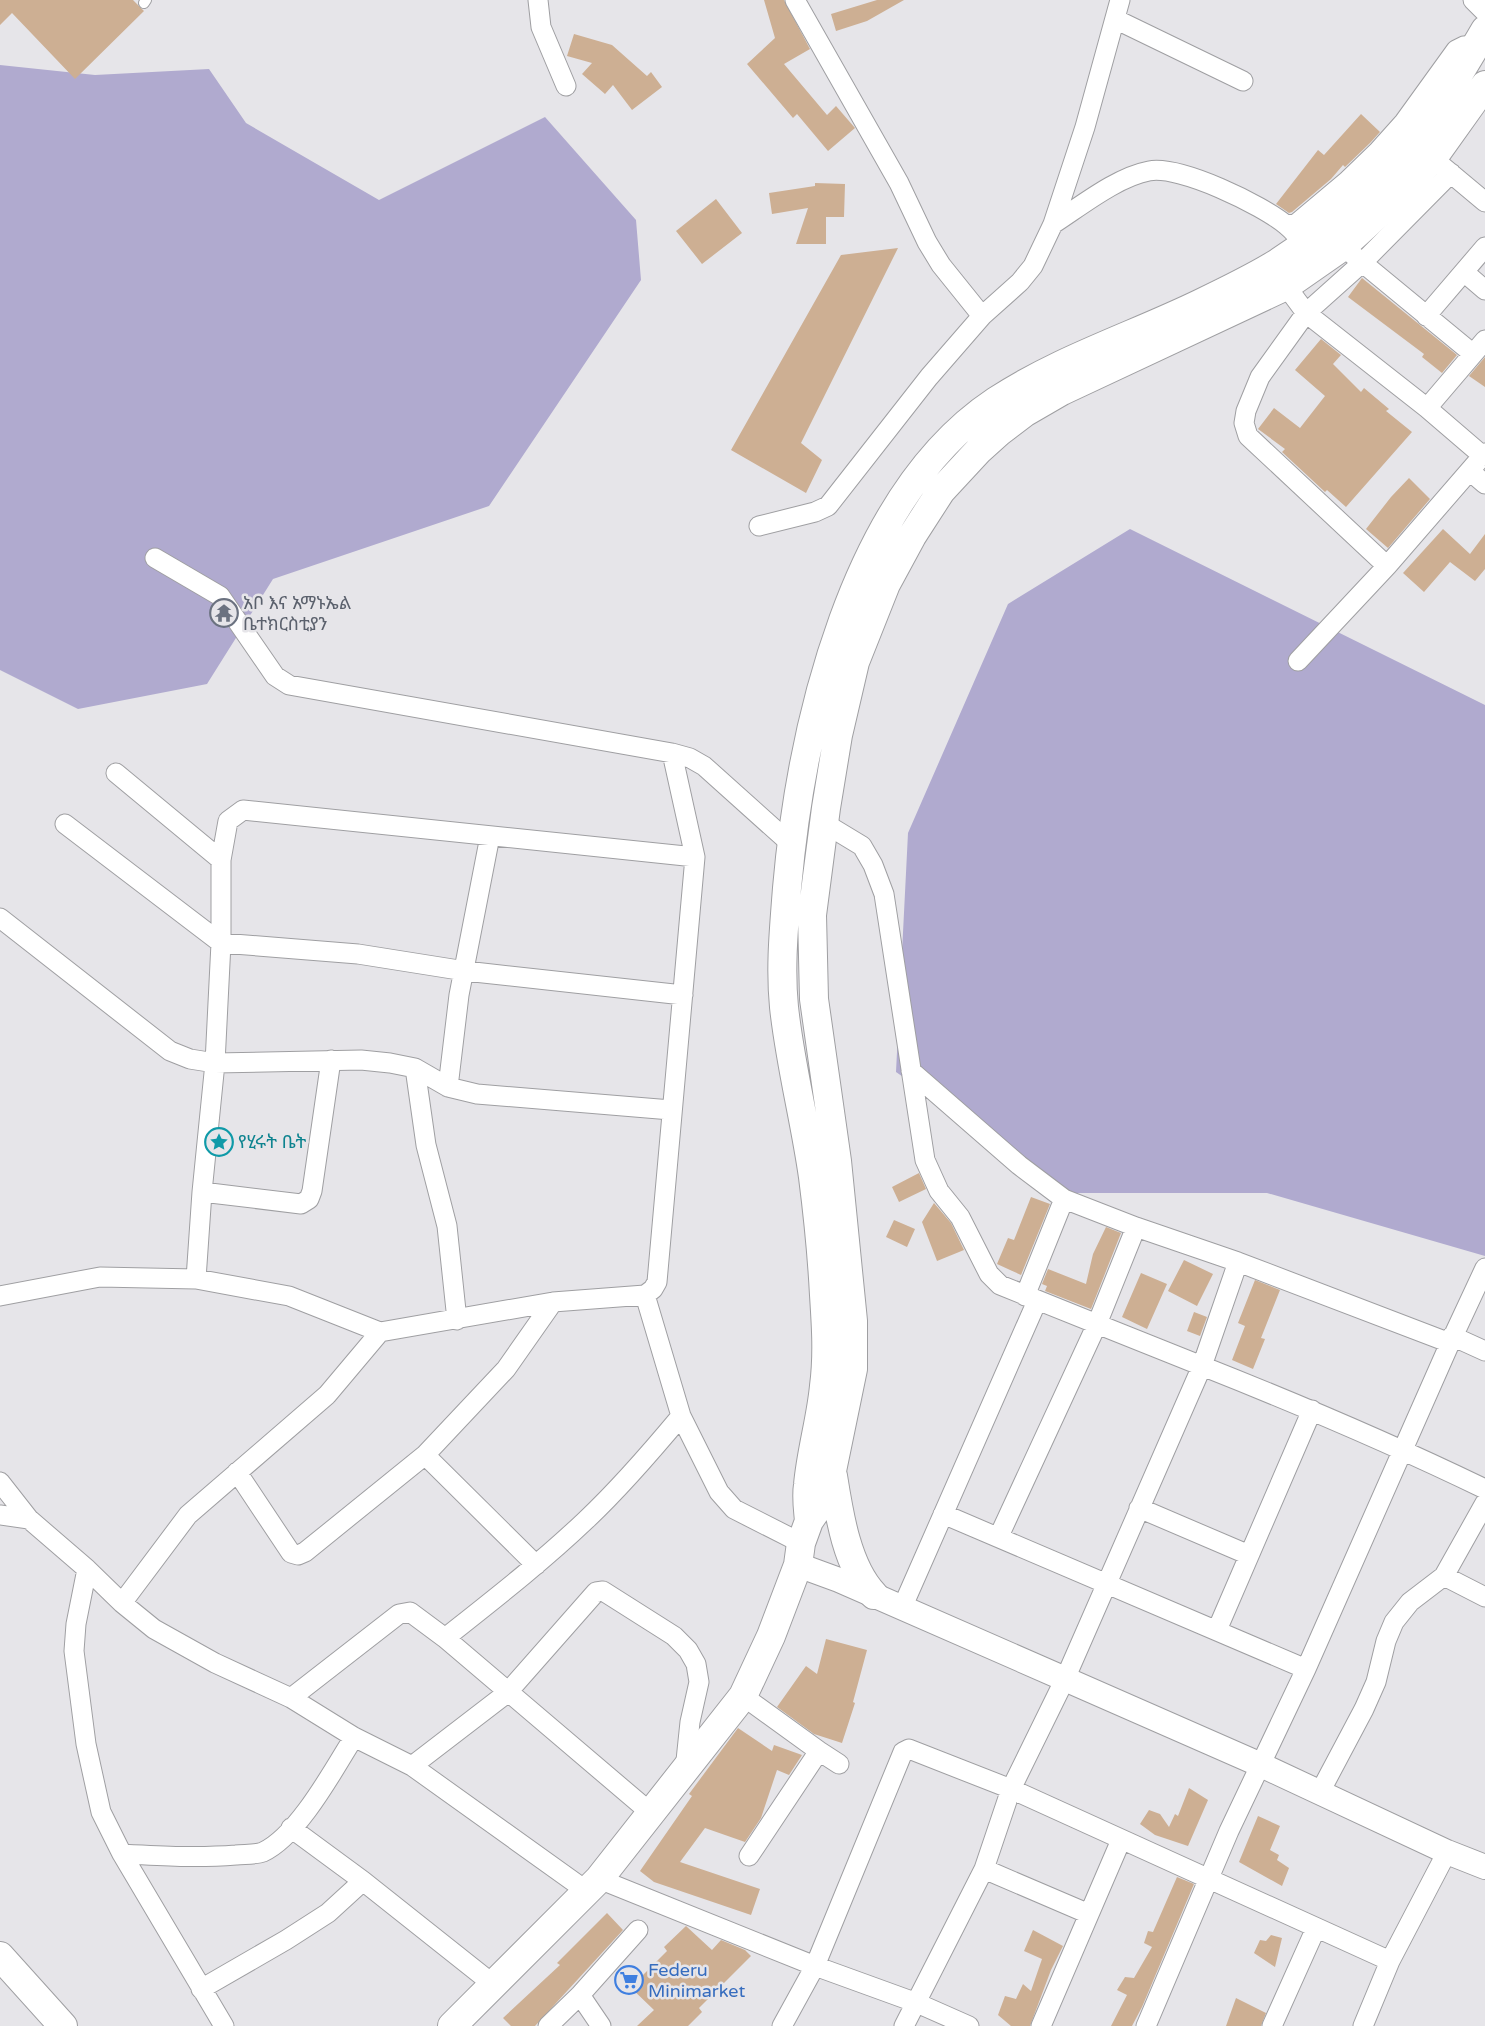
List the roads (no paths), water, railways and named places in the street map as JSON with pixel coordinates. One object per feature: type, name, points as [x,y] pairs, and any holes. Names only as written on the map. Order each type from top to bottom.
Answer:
[{"type":"main road","points":[[452,2026],[593,1885],[652,1814],[743,1696],[772,1636],[803,1543],[827,1495],[854,1369],[853,1321],[836,1162],[814,999],[811,959],[812,915],[838,735],[873,579],[889,522],[936,454],[964,426],[994,402],[1068,361],[1198,305],[1274,265],[1302,244],[1365,191],[1408,146],[1453,83],[1480,38]]},
{"type":"main road","points":[[1302,244],[1352,254],[1397,197],[1442,166],[1484,89]]},
{"type":"main road","points":[[803,1543],[807,1489],[824,1389],[827,1353],[823,1270],[813,1177],[784,1006],[782,958],[791,844],[799,797],[818,700],[836,643],[873,579],[912,536],[941,491],[978,450],[1024,413],[1062,390],[1286,286],[1302,244]]},
{"type":"main road","points":[[794,1073],[823,1068]]},
{"type":"main road","points":[[833,1474],[840,1517],[858,1573],[862,1582],[874,1595]]},
{"type":"main road","points":[[0,1956],[63,2026]]},
{"type":"street","points":[[538,0],[541,27],[566,86]]},
{"type":"street","points":[[795,0],[898,183],[927,242],[941,265],[982,316]]},
{"type":"street","points":[[758,526],[815,512],[828,506],[929,377],[982,316],[1020,282],[1033,266],[1053,224],[1085,127],[1120,0]]},
{"type":"street","points":[[1473,0],[1485,12]]},
{"type":"street","points":[[1115,19],[1243,81]]},
{"type":"street","points":[[1442,166],[1485,202]]},
{"type":"street","points":[[1053,224],[1127,177],[1150,170],[1165,171],[1198,180],[1234,195],[1302,244]]},
{"type":"street","points":[[1426,316],[1485,248]]},
{"type":"street","points":[[1387,566],[1248,436],[1244,423],[1246,411],[1260,376],[1352,254],[1426,316],[1479,346],[1428,408]]},
{"type":"street","points":[[1464,272],[1485,290]]},
{"type":"street","points":[[1286,286],[1306,313],[1428,408],[1484,455],[1478,478],[1387,566],[1298,660]]},
{"type":"street","points":[[155,558],[220,596],[275,676],[289,685],[672,753],[690,758],[704,766],[791,844]]},
{"type":"street","points":[[0,1296],[100,1277],[196,1279],[289,1296],[380,1332],[553,1302],[645,1295],[653,1289],[657,1282],[695,857],[672,753]]},
{"type":"street","points":[[116,773],[221,860]]},
{"type":"street","points":[[196,1279],[202,1192],[215,1063],[221,943],[221,860],[228,821],[232,816],[243,810],[695,857]]},
{"type":"street","points":[[825,816],[862,846],[873,865],[884,894],[925,1160],[938,1191],[960,1217],[989,1274],[1000,1285],[1312,1410],[1404,1450],[1485,1489]]},
{"type":"street","points":[[65,824],[221,943],[358,954],[465,971],[683,995]]},
{"type":"street","points":[[448,1087],[459,995],[490,836]]},
{"type":"street","points":[[0,918],[170,1051],[190,1059],[215,1063],[361,1060],[415,1068],[448,1087],[477,1094],[672,1110]]},
{"type":"street","points":[[202,1192],[300,1204],[309,1200],[312,1191],[331,1060]]},
{"type":"street","points":[[415,1068],[426,1145],[447,1226],[457,1320]]},
{"type":"street","points":[[911,1071],[1019,1165],[1064,1199],[1136,1228],[1238,1262],[1485,1351]]},
{"type":"street","points":[[902,1608],[944,1514],[1031,1298],[1064,1199]]},
{"type":"street","points":[[999,1536],[1096,1324],[1136,1228]]},
{"type":"street","points":[[904,2026],[984,1870],[1011,1789],[1065,1679],[1202,1366],[1238,1262]]},
{"type":"street","points":[[1146,2026],[1229,1831],[1306,1669],[1451,1340],[1485,1268]]},
{"type":"street","points":[[645,1295],[681,1416],[718,1492],[734,1509],[803,1543],[874,1595],[1261,1765],[1447,1852],[1485,1867]]},
{"type":"street","points":[[237,1472],[291,1553],[298,1555],[305,1552],[425,1455],[506,1369],[553,1302]]},
{"type":"street","points":[[122,1603],[188,1515],[327,1395],[380,1332]]},
{"type":"street","points":[[1217,1630],[1312,1410]]},
{"type":"street","points":[[445,1638],[536,1565],[586,1520],[634,1472],[681,1416]]},
{"type":"street","points":[[425,1455],[536,1565]]},
{"type":"street","points":[[0,1482],[29,1519],[87,1569],[122,1603],[154,1629],[216,1663],[291,1698],[354,1737],[412,1766],[593,1885],[917,2003],[969,2026]]},
{"type":"street","points":[[1320,1792],[1364,1709],[1376,1682],[1386,1641],[1394,1622],[1410,1602],[1444,1576],[1485,1503]]},
{"type":"street","points":[[1139,1508],[1250,1556]]},
{"type":"street","points":[[944,1514],[1306,1669]]},
{"type":"street","points":[[0,1515],[29,1519]]},
{"type":"street","points":[[87,1569],[76,1624],[74,1651],[86,1744],[102,1812],[122,1854],[224,2026]]},
{"type":"street","points":[[1444,1576],[1485,1597]]},
{"type":"street","points":[[412,1766],[508,1693],[596,1592],[603,1591],[611,1594],[674,1636],[688,1650],[696,1664],[698,1682],[690,1722],[684,1773]]},
{"type":"street","points":[[291,1698],[399,1614],[410,1612],[445,1638],[652,1814]]},
{"type":"street","points":[[743,1696],[839,1764]]},
{"type":"street","points":[[122,1854],[194,1858],[261,1853],[274,1846],[315,1799],[354,1737]]},
{"type":"street","points":[[782,2026],[815,1966],[903,1752],[909,1749],[918,1750],[1011,1789],[1390,1961]]},
{"type":"street","points":[[749,1856],[819,1751]]},
{"type":"street","points":[[291,1828],[364,1881],[494,1984]]},
{"type":"street","points":[[1042,2026],[1121,1840]]},
{"type":"street","points":[[1363,2026],[1390,1961],[1447,1852]]},
{"type":"street","points":[[984,1870],[1089,1914]]},
{"type":"street","points":[[201,1989],[286,1940],[328,1913],[364,1881]]},
{"type":"street","points":[[1272,2026],[1316,1928]]},
{"type":"street","points":[[548,2026],[580,1995],[638,1930]]},
{"type":"street","points":[[580,1995],[601,2026]]},
{"type":"place","name":"አቦ እና አማኑኤል ቤተክርስቲያን","points":[[224,613]]},
{"type":"place","name":"የሂሩት ቤት","points":[[219,1142]]},
{"type":"place","name":"Federu Minimarket","points":[[629,1980]]}]
